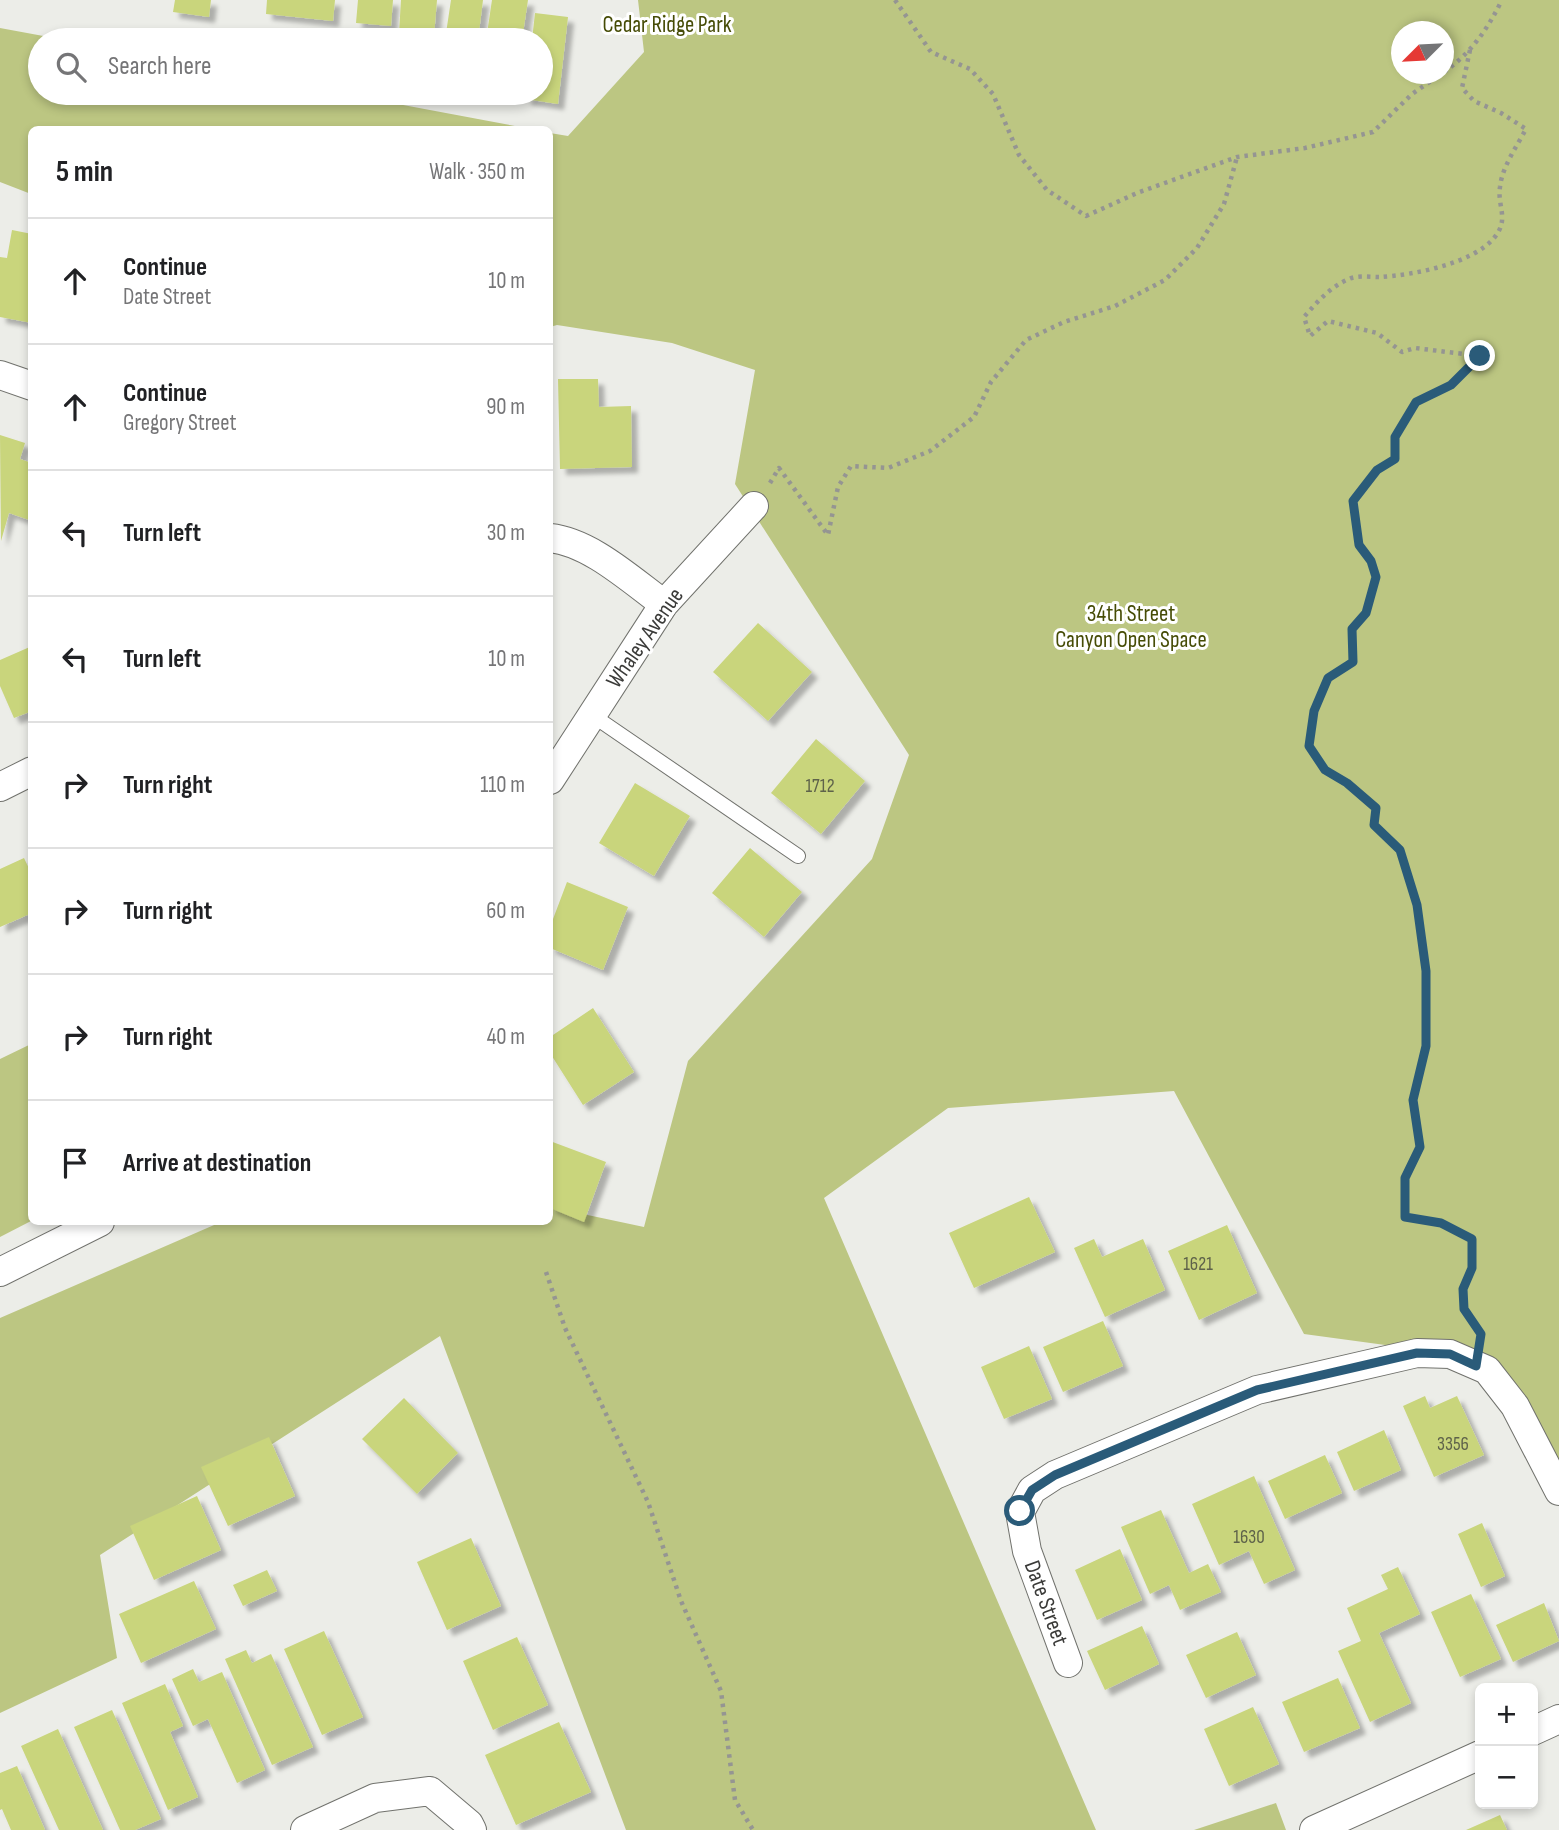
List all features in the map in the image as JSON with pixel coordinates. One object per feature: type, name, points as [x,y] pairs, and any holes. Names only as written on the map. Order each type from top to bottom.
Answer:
[{"type":"street","points":[[0,375],[28,385]]},
{"type":"street","name":"Whaley Avenue","points":[[553,775],[664,604],[754,506]]},
{"type":"street","points":[[553,538],[564,539],[589,551],[664,604]]},
{"type":"street","points":[[0,787],[28,773]]},
{"type":"street","points":[[0,1272],[94,1225]]},
{"type":"street","name":"Date Street","points":[[1068,1663],[1027,1551],[1020,1511],[1032,1490],[1055,1475],[1257,1390],[1417,1353],[1450,1354],[1476,1366]]},
{"type":"street","points":[[1476,1366],[1487,1370],[1515,1406],[1559,1491]]},
{"type":"street","points":[[1538,1729],[1559,1719]]},
{"type":"street","points":[[1314,1830],[1475,1757]]},
{"type":"street","points":[[305,1830],[375,1798],[430,1791],[469,1824],[472,1830]]},
{"type":"lane","points":[[592,715],[798,856]]},
{"type":"path","points":[[895,0],[931,52],[970,69],[993,94],[1019,155],[1047,190],[1086,216],[1138,193],[1237,157],[1305,148],[1373,132],[1412,94],[1426,84]]},
{"type":"path","points":[[1454,64],[1470,51],[1488,29],[1502,0]]},
{"type":"path","points":[[1470,51],[1462,88],[1474,101],[1501,113],[1526,129],[1506,167],[1500,187],[1503,221],[1494,238],[1478,251],[1443,266],[1409,275],[1351,278],[1327,292],[1304,317],[1310,335],[1328,321],[1377,332],[1402,352],[1415,348],[1480,356],[1451,385],[1416,402],[1395,437],[1395,459],[1377,470],[1353,501],[1359,545],[1371,561],[1376,577],[1366,613],[1352,629],[1353,662],[1328,678],[1314,711],[1309,746],[1325,770],[1347,783],[1376,808],[1374,825],[1400,850],[1417,905],[1426,971],[1426,1046],[1413,1100],[1420,1147],[1405,1178],[1405,1217],[1441,1223],[1472,1239],[1472,1268],[1463,1289],[1464,1309],[1481,1334],[1476,1366]]},
{"type":"path","points":[[754,506],[779,468],[828,535],[838,487],[852,466],[888,468],[930,451],[974,417],[991,382],[1026,340],[1064,322],[1115,306],[1165,280],[1197,248],[1224,204],[1237,157]]},
{"type":"path","points":[[546,1272],[565,1328],[648,1502],[681,1601],[721,1691],[735,1800],[753,1830]]},
{"type":"green space","points":[[638,0],[1559,0],[1559,1464],[1496,1360],[1304,1334],[1174,1091],[948,1108],[824,1198],[1096,1830],[626,1830],[440,1336],[100,1555],[117,1658],[0,1713],[0,1318],[214,1225],[553,1225],[553,1208],[644,1227],[688,1061],[872,859],[909,755],[735,484],[755,370],[672,343],[553,326],[553,134],[568,136],[644,52]]},
{"type":"green space","points":[[0,28],[28,33],[28,105],[403,105],[515,126],[28,126],[28,193],[0,182]]},
{"type":"green space","points":[[28,1045],[28,1223],[0,1237],[0,1059]]},
{"type":"green space","points":[[1276,1803],[1286,1830],[1194,1830]]},
{"type":"building","points":[[175,0],[211,0],[209,17],[173,12]]},
{"type":"building","points":[[267,0],[335,0],[333,21],[266,14]]},
{"type":"building","points":[[358,0],[393,0],[391,26],[356,23]]},
{"type":"building","points":[[401,0],[437,0],[435,28],[399,28]]},
{"type":"building","points":[[451,0],[483,0],[480,28],[447,28]]},
{"type":"building","points":[[492,0],[528,0],[524,28],[488,28]]},
{"type":"building","points":[[535,13],[568,17],[558,104],[553,103],[553,28],[533,28]]},
{"type":"building","points":[[12,230],[28,233],[28,322],[0,317],[0,257],[7,258]]},
{"type":"building","points":[[558,379],[598,379],[599,407],[631,406],[632,467],[560,469]]},
{"type":"building","points":[[0,435],[25,443],[20,459],[28,462],[28,520],[9,513],[1,541]]},
{"type":"building","points":[[758,623],[812,672],[768,721],[713,672]]},
{"type":"building","points":[[28,648],[28,713],[14,718],[0,686],[0,660]]},
{"type":"building","points":[[816,739],[865,781],[821,834],[771,793]]},
{"type":"building","points":[[635,783],[690,816],[654,876],[599,843]]},
{"type":"building","points":[[750,848],[802,892],[764,937],[712,893]]},
{"type":"building","points":[[24,858],[28,866],[28,915],[0,927],[0,869]]},
{"type":"building","points":[[567,882],[628,907],[603,970],[553,949],[553,919]]},
{"type":"building","points":[[593,1008],[634,1072],[583,1105],[553,1058],[553,1035]]},
{"type":"building","points":[[553,1142],[606,1162],[584,1222],[553,1209]]},
{"type":"building","points":[[1029,1197],[1055,1252],[974,1288],[949,1233]]},
{"type":"building","points":[[1227,1225],[1257,1293],[1199,1320],[1168,1251]]},
{"type":"building","points":[[1094,1239],[1102,1257],[1143,1239],[1165,1290],[1105,1317],[1074,1248]]},
{"type":"building","points":[[1103,1321],[1123,1366],[1063,1392],[1043,1347]]},
{"type":"building","points":[[1029,1346],[1052,1399],[1004,1419],[981,1367]]},
{"type":"building","points":[[1425,1396],[1430,1408],[1457,1396],[1484,1455],[1434,1477],[1403,1406]]},
{"type":"building","points":[[404,1398],[458,1453],[417,1494],[362,1439]]},
{"type":"building","points":[[1384,1430],[1401,1470],[1354,1491],[1337,1452]]},
{"type":"building","points":[[269,1437],[295,1496],[228,1526],[201,1467]]},
{"type":"building","points":[[1325,1455],[1342,1493],[1285,1519],[1268,1481]]},
{"type":"building","points":[[1254,1476],[1295,1570],[1264,1584],[1249,1551],[1219,1565],[1192,1504]]},
{"type":"building","points":[[197,1496],[221,1550],[154,1580],[130,1526]]},
{"type":"building","points":[[1161,1510],[1189,1573],[1208,1564],[1221,1592],[1180,1610],[1169,1585],[1150,1594],[1121,1527]]},
{"type":"building","points":[[1482,1523],[1505,1576],[1481,1587],[1458,1534]]},
{"type":"building","points":[[471,1538],[501,1606],[447,1630],[417,1562]]},
{"type":"building","points":[[1120,1549],[1142,1600],[1097,1620],[1075,1570]]},
{"type":"building","points":[[1398,1567],[1420,1614],[1379,1633],[1411,1703],[1370,1722],[1338,1651],[1361,1641],[1347,1608],[1388,1589],[1381,1575]]},
{"type":"building","points":[[267,1570],[277,1591],[243,1606],[233,1585]]},
{"type":"building","points":[[194,1581],[216,1629],[141,1663],[119,1614]]},
{"type":"building","points":[[1471,1594],[1501,1659],[1460,1677],[1431,1612]]},
{"type":"building","points":[[1544,1603],[1559,1641],[1513,1662],[1496,1625]]},
{"type":"building","points":[[1142,1626],[1159,1664],[1105,1690],[1087,1651]]},
{"type":"building","points":[[324,1631],[363,1717],[322,1735],[284,1649]]},
{"type":"building","points":[[1237,1632],[1256,1675],[1206,1698],[1186,1655]]},
{"type":"building","points":[[517,1637],[548,1705],[493,1730],[463,1661]]},
{"type":"building","points":[[246,1650],[252,1663],[271,1654],[313,1747],[272,1765],[225,1659]]},
{"type":"building","points":[[193,1669],[199,1682],[222,1672],[265,1770],[237,1783],[208,1719],[193,1726],[172,1679]]},
{"type":"building","points":[[1338,1678],[1360,1728],[1304,1752],[1282,1702]]},
{"type":"building","points":[[165,1684],[183,1726],[170,1732],[198,1797],[168,1810],[122,1703]]},
{"type":"building","points":[[1253,1707],[1279,1764],[1229,1786],[1204,1729]]},
{"type":"building","points":[[112,1710],[161,1819],[135,1830],[120,1830],[74,1727]]},
{"type":"building","points":[[559,1722],[591,1792],[516,1825],[485,1755]]},
{"type":"building","points":[[58,1729],[103,1830],[59,1830],[21,1746]]},
{"type":"building","points":[[17,1766],[45,1830],[11,1830],[2,1809],[0,1810],[0,1773]]},
{"type":"building","points":[[1500,1815],[1507,1830],[1466,1830]]},
{"type":"route","points":[[1020,1511],[1032,1490],[1055,1475],[1257,1390],[1417,1353],[1450,1354],[1476,1366],[1481,1334],[1464,1309],[1463,1289],[1472,1268],[1472,1239],[1441,1223],[1405,1217],[1405,1178],[1420,1147],[1413,1100],[1426,1046],[1426,971],[1417,905],[1400,850],[1374,825],[1376,808],[1347,783],[1325,770],[1309,746],[1314,711],[1328,678],[1353,662],[1352,629],[1366,613],[1376,577],[1371,561],[1359,545],[1353,501],[1377,470],[1395,459],[1395,437],[1416,402],[1451,385],[1480,356]]},
{"type":"park label","name":"Cedar Ridge Park","points":[[667,25]]},
{"type":"park label","name":"34th Street Canyon Open Space","points":[[1131,627]]}]
